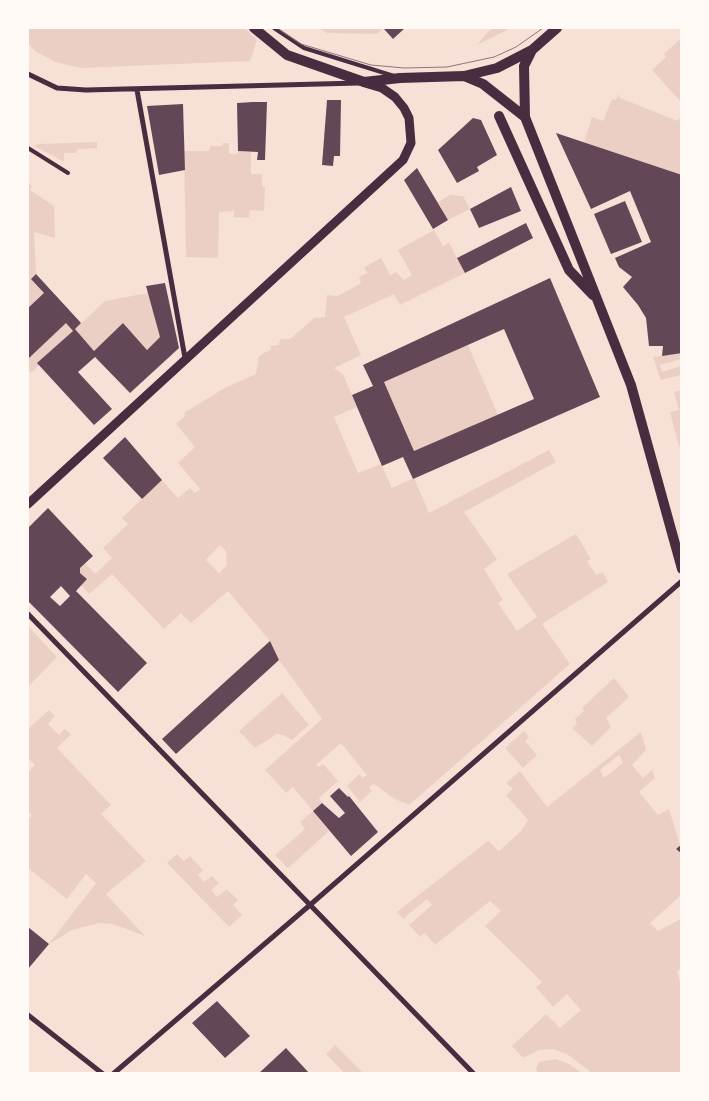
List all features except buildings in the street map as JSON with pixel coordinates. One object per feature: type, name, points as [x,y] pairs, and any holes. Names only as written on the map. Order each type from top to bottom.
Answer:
[{"type":"main road","points":[[254,28],[287,55],[364,82],[400,78],[464,76],[497,68],[532,50],[557,28]]},
{"type":"main road","points":[[532,50],[524,66],[524,117],[631,385],[682,569]]},
{"type":"main road","points":[[464,76],[483,84],[524,117]]},
{"type":"main road","points":[[499,116],[569,270],[598,300]]},
{"type":"street","points":[[28,74],[57,88],[138,90],[364,82],[382,88],[395,97],[404,108],[409,118],[411,143],[403,160],[28,504]]},
{"type":"street","points":[[138,90],[186,358]]},
{"type":"street","points":[[113,1074],[682,581]]},
{"type":"street","points":[[28,614],[474,1074]]},
{"type":"street","points":[[28,1015],[103,1074]]},
{"type":"lane","points":[[274,28],[304,48],[400,78]]},
{"type":"lane","points":[[28,148],[68,173]]},
{"type":"shaded area","points":[[28,28],[245,28],[257,40],[250,61],[81,68],[55,62],[35,51],[28,43]]},
{"type":"shaded area","points":[[319,28],[383,28],[377,34],[327,33]]},
{"type":"shaded area","points":[[492,28],[511,28],[477,45],[486,34]]},
{"type":"shaded area","points":[[681,38],[681,102],[652,70],[666,57],[664,54]]},
{"type":"shaded area","points":[[618,94],[620,98],[678,121],[681,114],[681,175],[584,142],[592,117],[603,121],[612,99],[616,100]]},
{"type":"shaded area","points":[[97,142],[97,148],[77,149],[76,153],[64,153],[64,162],[34,146],[38,144]]},
{"type":"shaded area","points":[[223,143],[229,143],[229,154],[237,154],[238,151],[251,152],[251,174],[262,174],[262,187],[265,187],[264,211],[250,210],[249,218],[234,217],[234,211],[219,212],[218,258],[186,257],[184,151],[209,151],[210,146],[222,146]]},
{"type":"shaded area","points":[[28,183],[32,186],[30,190],[54,206],[55,238],[34,232],[36,274],[32,279],[44,293],[28,308]]},
{"type":"shaded area","points":[[450,195],[463,196],[470,209],[448,220],[438,202]]},
{"type":"shaded area","points":[[434,230],[443,246],[449,243],[465,273],[400,305],[394,294],[344,317],[361,355],[334,368],[343,374],[357,407],[334,417],[358,473],[381,464],[392,488],[414,478],[429,513],[549,450],[556,462],[464,512],[497,559],[484,569],[503,600],[498,603],[517,631],[537,617],[507,574],[576,534],[591,559],[587,561],[596,575],[603,572],[608,582],[542,624],[570,664],[409,805],[393,798],[374,784],[369,787],[372,791],[360,802],[347,786],[359,774],[363,778],[367,775],[341,743],[316,765],[318,767],[323,764],[338,781],[319,798],[322,803],[313,811],[293,787],[286,793],[265,770],[322,719],[279,660],[270,641],[228,591],[191,623],[181,613],[164,629],[112,574],[89,594],[81,585],[87,579],[80,573],[80,568],[85,563],[95,574],[112,558],[103,548],[128,524],[122,518],[162,480],[178,498],[190,488],[195,493],[200,489],[178,463],[195,447],[176,424],[185,416],[184,413],[223,389],[256,374],[259,356],[271,349],[270,346],[278,345],[281,339],[290,339],[314,318],[325,317],[327,295],[338,296],[361,283],[359,277],[367,273],[364,268],[375,261],[381,258],[390,275],[396,272],[404,280],[412,275],[398,250]],"holes":[[[220,545],[226,551],[227,565],[219,573],[206,560]]]},
{"type":"shaded area","points":[[148,293],[160,337],[147,350],[123,323],[94,351],[75,329],[105,301]]},
{"type":"shaded area","points":[[66,323],[73,331],[38,363],[39,365],[31,373],[28,369],[28,359]]},
{"type":"shaded area","points":[[468,345],[498,415],[414,451],[384,382]]},
{"type":"shaded area","points":[[681,353],[681,359],[660,365],[662,372],[681,366],[681,375],[661,380],[653,357]]},
{"type":"shaded area","points":[[681,390],[681,445],[679,446],[670,412],[679,410],[674,392]]},
{"type":"shaded area","points":[[28,626],[57,657],[28,687]]},
{"type":"shaded area","points":[[614,678],[629,697],[606,718],[611,727],[592,746],[572,728],[577,724],[575,719],[584,711],[582,708]]},
{"type":"shaded area","points":[[282,693],[309,725],[292,740],[277,734],[255,748],[239,731]]},
{"type":"shaded area","points":[[49,710],[55,716],[48,724],[59,735],[65,729],[71,734],[57,748],[111,805],[101,814],[146,861],[106,894],[145,936],[113,924],[99,923],[72,930],[49,944],[96,883],[86,874],[67,899],[28,868],[28,819],[32,815],[28,811],[28,772],[35,765],[28,758],[28,729]]},
{"type":"shaded area","points":[[524,731],[529,737],[525,741],[537,755],[523,768],[505,748]]},
{"type":"shaded area","points":[[641,732],[646,750],[632,765],[643,778],[652,770],[655,778],[639,792],[658,815],[669,809],[680,845],[676,849],[681,854],[681,895],[650,923],[658,931],[681,919],[681,969],[677,971],[682,991],[681,1073],[592,1073],[567,1054],[553,1049],[539,1050],[523,1058],[512,1046],[546,1014],[560,1028],[581,1010],[567,994],[553,1007],[536,987],[542,982],[485,926],[501,911],[490,901],[435,945],[425,933],[420,937],[409,925],[432,905],[427,899],[403,919],[397,912],[488,841],[499,851],[521,831],[528,820],[506,795],[513,789],[506,783],[520,771],[547,807]],"holes":[[[619,755],[623,763],[604,778],[600,770]]]},
{"type":"shaded area","points":[[313,811],[329,831],[288,868],[275,855],[305,829],[300,822]]},
{"type":"shaded area","points":[[177,854],[184,861],[190,856],[203,870],[198,875],[204,882],[212,876],[219,883],[211,890],[217,897],[227,889],[238,900],[233,905],[242,915],[229,927],[167,863]]},
{"type":"shaded area","points":[[335,1045],[363,1073],[344,1073],[326,1054]]},
{"type":"shaded area","points":[[556,1059],[569,1064],[582,1073],[537,1072],[536,1069],[539,1062]]},
{"type":"tram line","points":[[277,28],[301,44],[371,65],[404,68],[447,67],[494,57],[516,47],[543,28]]}]
